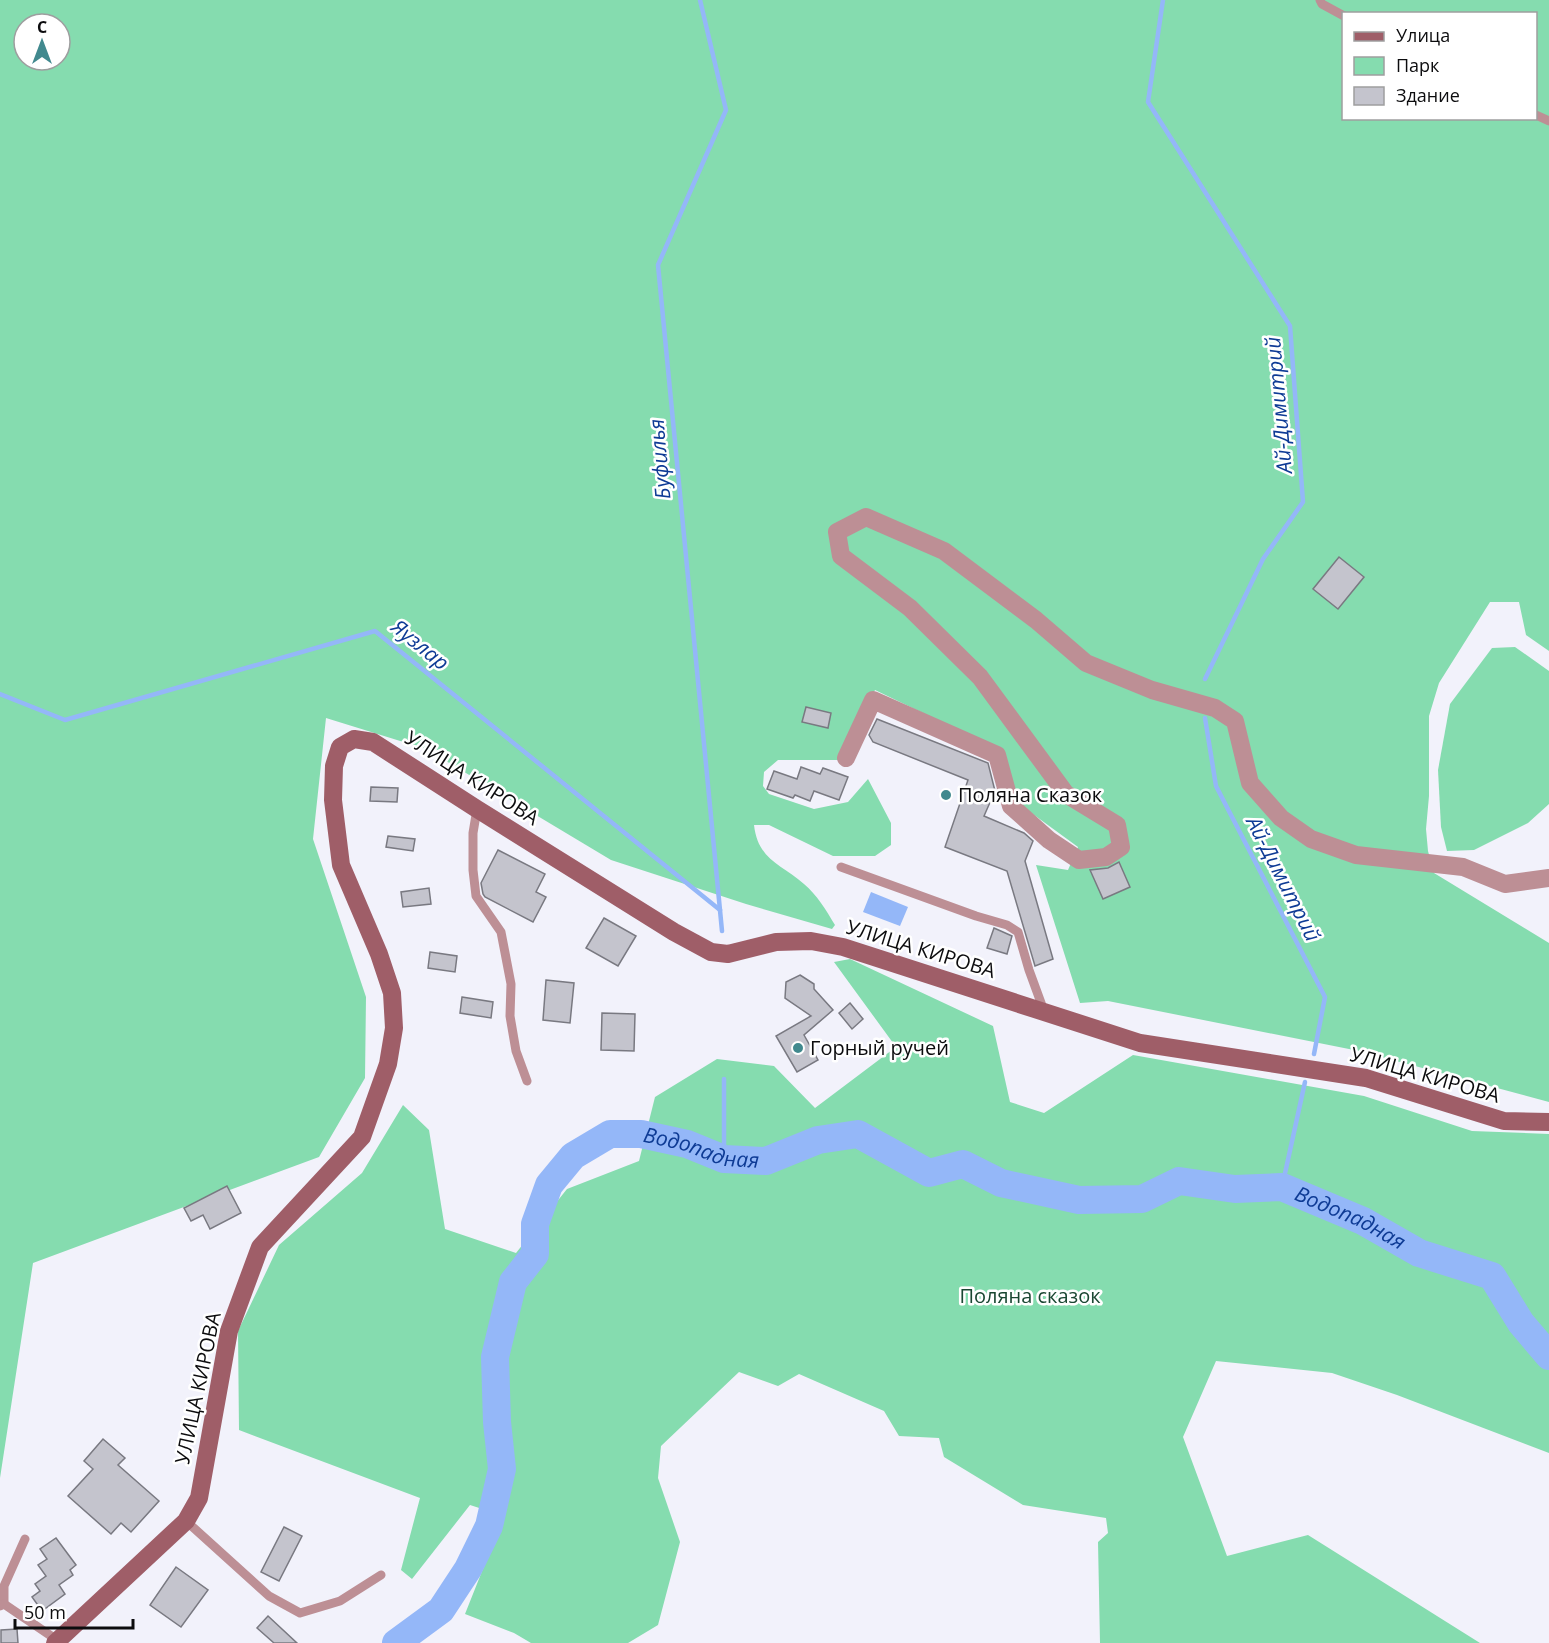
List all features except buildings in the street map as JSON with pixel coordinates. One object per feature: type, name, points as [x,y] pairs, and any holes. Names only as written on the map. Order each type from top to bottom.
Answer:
[{"type":"street","points":[[846,758],[873,700],[997,755],[1011,806],[1049,840],[1079,860],[1107,857],[1121,848],[1117,825],[1066,794],[980,677],[910,608],[841,556],[837,532],[866,517],[944,551],[1036,620],[1086,663],[1152,690],[1215,708],[1235,721],[1250,783],[1281,818],[1311,839],[1356,855],[1463,867],[1505,884],[1549,878]]},
{"type":"street","name":"УЛИЦА КИРОВА","points":[[56,1641],[186,1521],[199,1498],[229,1331],[260,1247],[362,1137],[388,1064],[394,1028],[392,993],[379,954],[341,865],[333,800],[334,766],[340,747],[354,739],[374,742],[674,932],[711,952],[728,954],[776,942],[811,941],[843,947],[1140,1043],[1366,1077],[1504,1121],[1549,1122]]},
{"type":"lane","points":[[1320,0],[1342,15]]},
{"type":"lane","points":[[477,809],[473,833],[476,896],[501,932],[511,984],[510,1016],[516,1051],[527,1081]]},
{"type":"lane","points":[[841,867],[1007,925],[1018,932],[1045,1013]]},
{"type":"lane","points":[[186,1521],[268,1596],[300,1612],[340,1601],[381,1575]]},
{"type":"lane","points":[[25,1539],[4,1586],[2,1605],[56,1641]]},
{"type":"green space","points":[[0,0],[1549,0],[1549,651],[1526,635],[1519,602],[1490,602],[1439,683],[1429,716],[1429,796],[1426,829],[1428,851],[1434,873],[1549,943],[1549,1102],[1359,1051],[1108,1001],[1080,1003],[1036,865],[1068,870],[1078,847],[1015,801],[1000,750],[875,690],[841,760],[778,760],[764,772],[763,786],[769,794],[814,809],[848,802],[868,779],[891,823],[891,845],[875,856],[833,856],[769,825],[754,825],[756,837],[766,854],[813,893],[835,925],[832,929],[611,860],[426,749],[326,718],[313,839],[366,997],[365,1078],[319,1157],[33,1263],[0,1478]]},
{"type":"green space","points":[[1515,647],[1549,671],[1549,804],[1528,823],[1474,850],[1447,851],[1441,827],[1438,770],[1450,704],[1492,648]]},
{"type":"green space","name":"Поляна сказок","points":[[850,959],[993,1026],[1010,1102],[1044,1113],[1133,1055],[1364,1096],[1472,1131],[1549,1134],[1549,1453],[1397,1395],[1332,1373],[1216,1361],[1183,1437],[1227,1556],[1308,1535],[1480,1643],[1100,1643],[1098,1542],[1108,1533],[1106,1518],[1023,1505],[944,1457],[939,1438],[899,1436],[884,1411],[799,1374],[778,1386],[739,1372],[661,1446],[658,1478],[680,1542],[658,1625],[628,1643],[531,1643],[514,1633],[465,1614],[504,1516],[470,1505],[412,1579],[401,1570],[420,1498],[239,1430],[238,1331],[279,1245],[362,1173],[403,1105],[429,1130],[445,1229],[516,1253],[567,1189],[639,1161],[655,1097],[717,1059],[774,1066],[815,1108],[896,1047],[834,962]]},
{"type":"water","points":[[871,892],[908,907],[900,926],[863,912]]},
{"type":"waterway","name":"Буфилья","points":[[700,0],[726,110],[658,265],[722,931]]},
{"type":"waterway","name":"Ай-Димитрий","points":[[1163,0],[1148,102],[1290,326],[1303,502],[1263,559],[1205,679]]},
{"type":"waterway","name":"Яузлар","points":[[0,694],[65,720],[375,631],[720,910]]},
{"type":"waterway","name":"Ай-Димитрий","points":[[1205,718],[1216,786],[1325,997],[1314,1054]]},
{"type":"waterway","name":"Яузлар","points":[[724,1079],[724,1159]]},
{"type":"waterway","name":"Ай-Димитрий","points":[[1282,1187],[1305,1082]]},
{"type":"waterway","name":"Водопадная","points":[[396,1643],[441,1610],[468,1569],[489,1526],[502,1469],[497,1422],[495,1357],[513,1282],[535,1254],[535,1224],[549,1185],[573,1156],[610,1134],[641,1134],[687,1144],[724,1159],[766,1161],[818,1140],[858,1134],[929,1173],[963,1164],[1001,1183],[1079,1200],[1142,1199],[1179,1181],[1235,1189],[1282,1187],[1363,1221],[1419,1253],[1492,1276],[1521,1323],[1549,1356]]},
{"type":"place","name":"Поляна Сказок","points":[[946,795]]},
{"type":"place","name":"Горный ручей","points":[[798,1048]]}]
